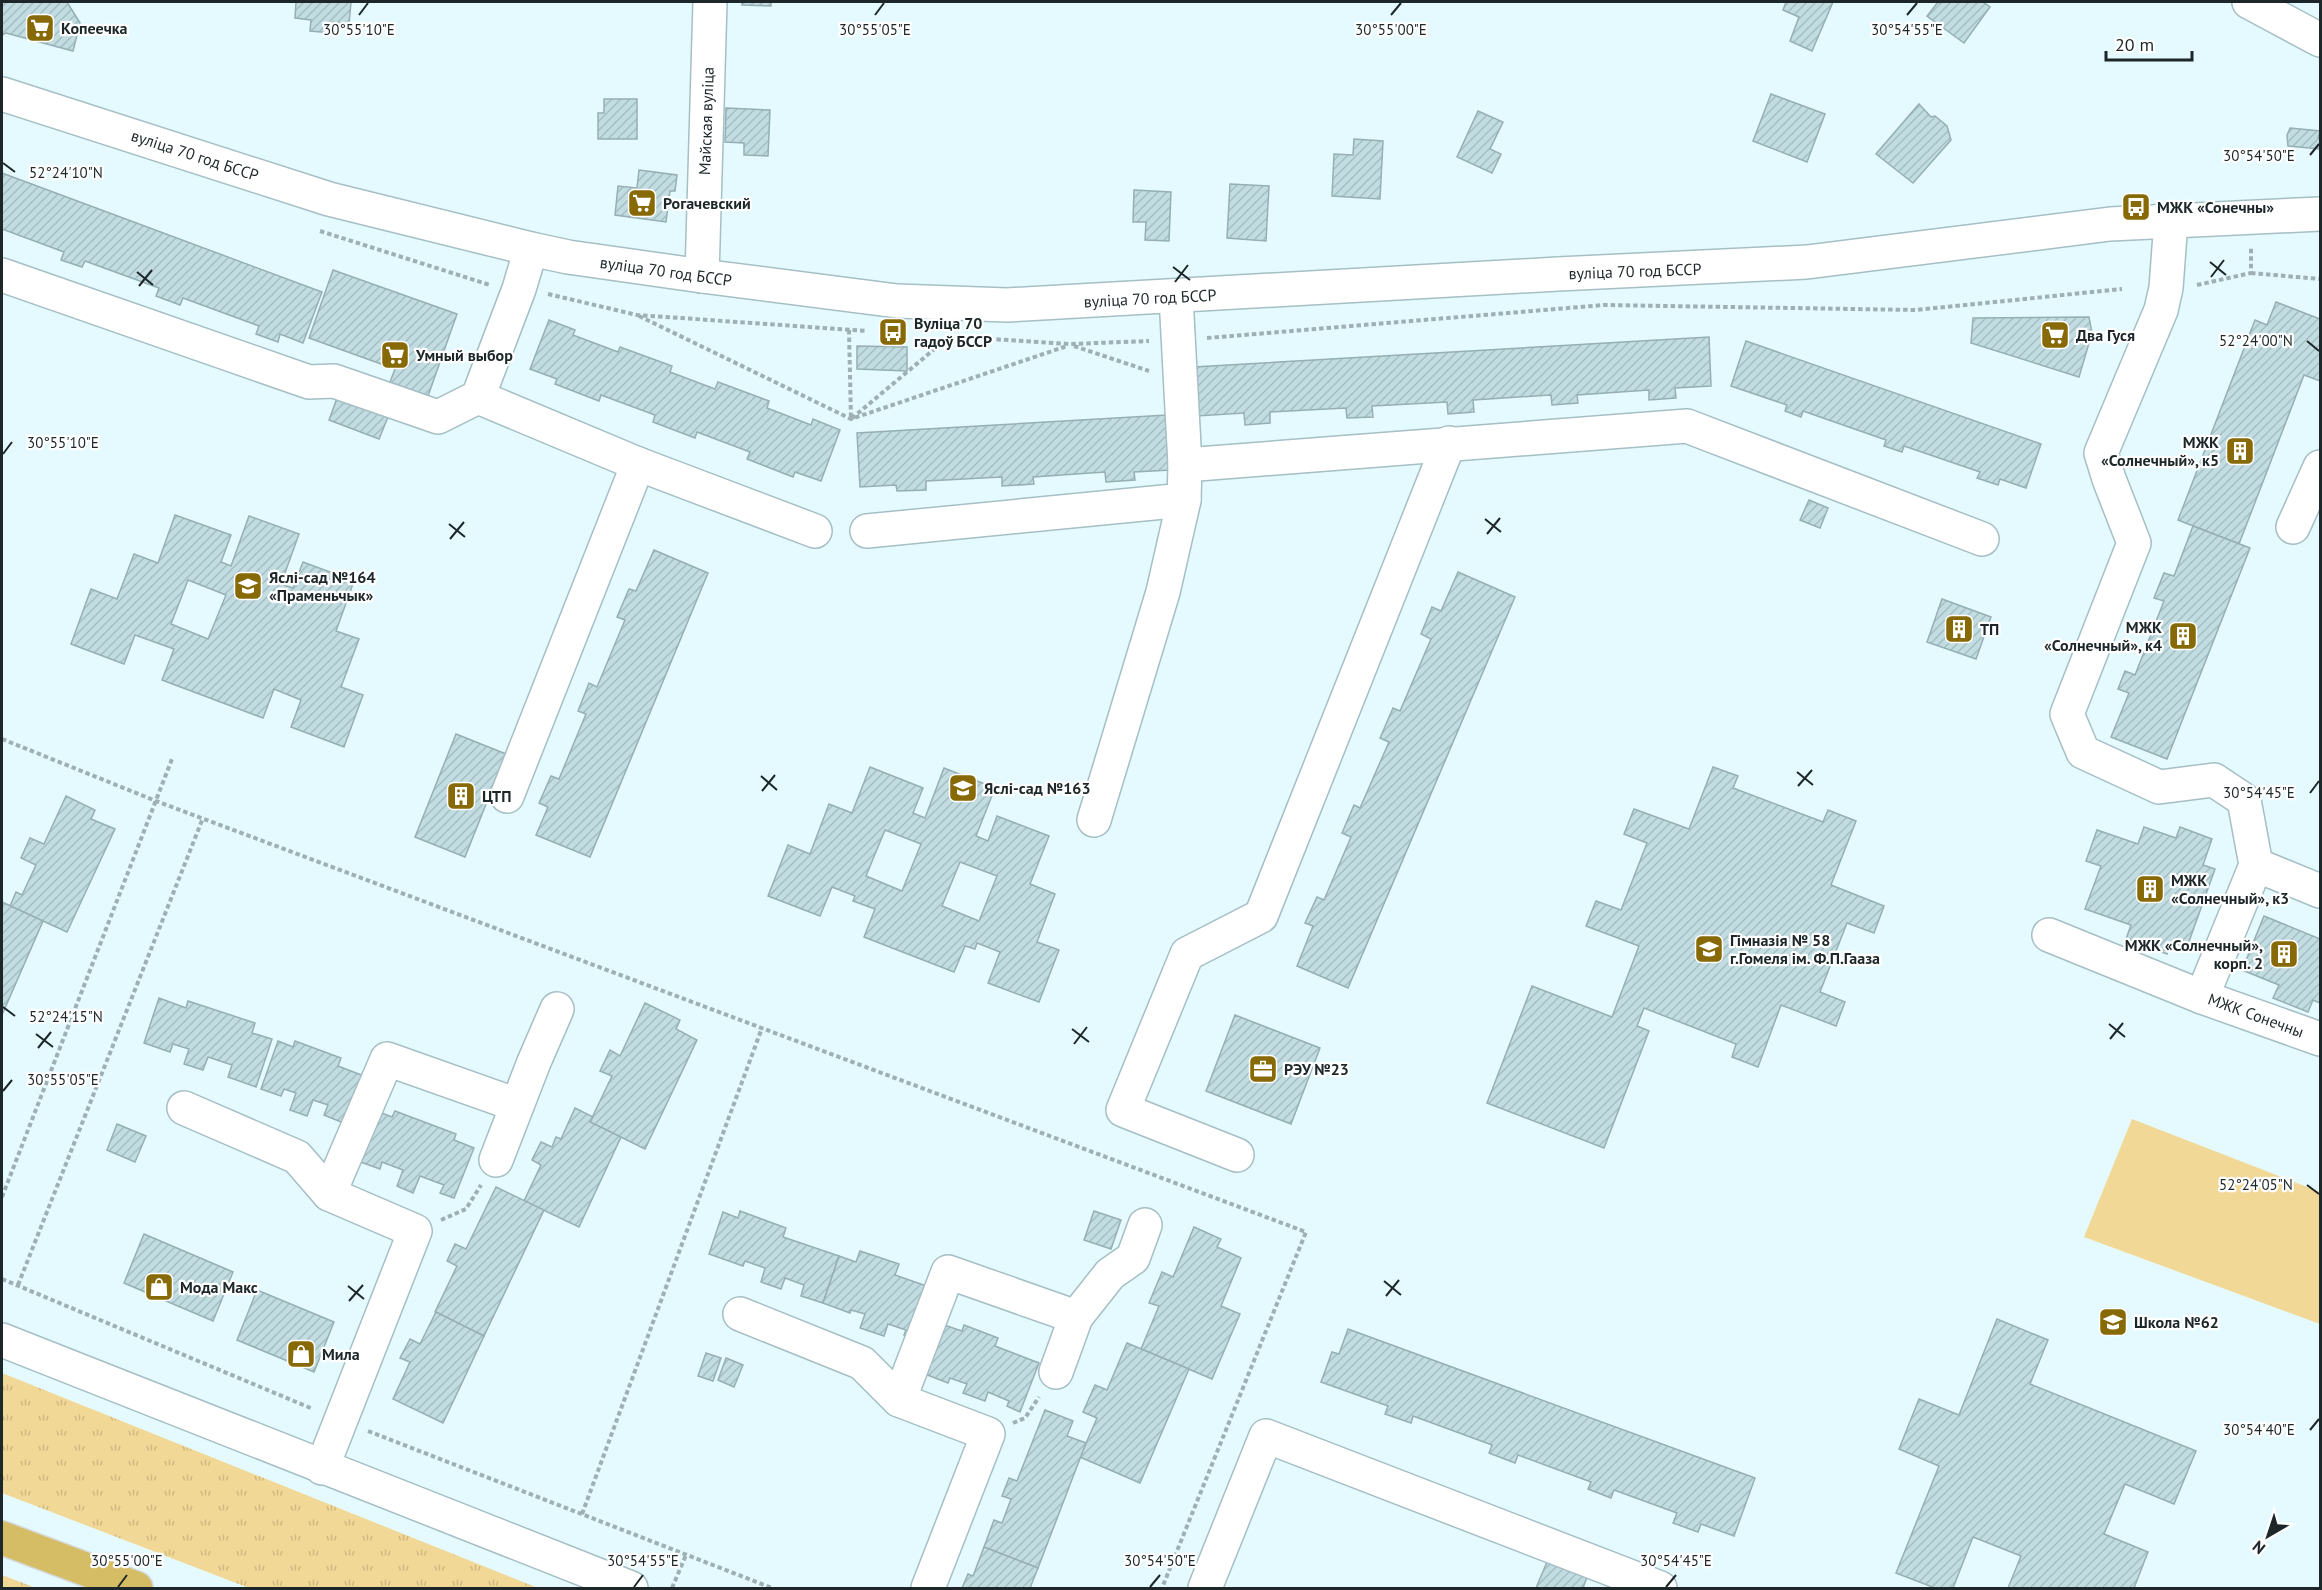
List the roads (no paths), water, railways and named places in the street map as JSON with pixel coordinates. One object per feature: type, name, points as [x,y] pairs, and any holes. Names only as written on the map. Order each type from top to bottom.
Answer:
[{"type":"main road","points":[[2,1538],[136,1588]]},
{"type":"street","name":"Майская вуліца","points":[[702,276],[711,2]]},
{"type":"street","points":[[2249,2],[2320,40]]},
{"type":"street","name":"вуліца 70 год БССР","points":[[2,94],[328,200],[531,249],[568,257],[897,301],[1007,305],[1807,262],[2110,224],[2320,214]]},
{"type":"street","points":[[2171,220],[2166,288],[2161,310],[2101,453],[2134,543],[2067,714],[2084,752],[2159,787],[2214,780],[2244,800],[2256,864],[2320,891]]},
{"type":"street","points":[[2,275],[309,382],[334,381],[438,417],[478,397],[519,289],[531,249]]},
{"type":"street","points":[[1094,820],[1163,592],[1185,500],[1176,297]]},
{"type":"street","points":[[478,397],[638,464],[814,531]]},
{"type":"street","points":[[1185,465],[1687,426],[1982,540]]},
{"type":"street","points":[[1237,1155],[1123,1110],[1187,954],[1261,916],[1449,443]]},
{"type":"street","points":[[507,796],[638,464]]},
{"type":"street","points":[[2293,527],[2320,467]]},
{"type":"street","points":[[867,531],[1185,500]]},
{"type":"street","name":"МЖК Сонечны","points":[[2256,864],[2202,997],[2320,1039]]},
{"type":"street","points":[[2049,935],[2202,997]]},
{"type":"street","points":[[496,1160],[557,1009]]},
{"type":"street","points":[[328,1194],[387,1059],[517,1105]]},
{"type":"street","points":[[184,1108],[297,1157],[328,1194],[415,1231],[322,1468]]},
{"type":"street","points":[[1056,1372],[1076,1317],[1110,1274],[1133,1258],[1145,1225]]},
{"type":"street","points":[[899,1400],[948,1272],[1076,1317]]},
{"type":"street","points":[[740,1314],[862,1363],[899,1400],[988,1434],[928,1588]]},
{"type":"street","points":[[2,1340],[631,1588]]},
{"type":"street","points":[[1205,1588],[1266,1436],[1660,1588]]},
{"type":"place","name":"Копеечка","points":[[40,28]]},
{"type":"place","name":"Рогачевский","points":[[642,203]]},
{"type":"place","name":"МЖК «Сонечны»","points":[[2136,207]]},
{"type":"place","name":"Вуліца 70 гадоў БССР","points":[[893,332]]},
{"type":"place","name":"Два Гуся","points":[[2055,335]]},
{"type":"place","name":"Умный выбор","points":[[395,355]]},
{"type":"place","name":"МЖК «Солнечный», к5","points":[[2240,451]]},
{"type":"place","name":"Яслі-сад №164 «Праменьчык»","points":[[248,586]]},
{"type":"place","name":"ТП","points":[[1959,629]]},
{"type":"place","name":"МЖК «Солнечный», к4","points":[[2183,636]]},
{"type":"place","name":"Яслі-сад №163","points":[[963,788]]},
{"type":"place","name":"ЦТП","points":[[461,796]]},
{"type":"place","name":"МЖК «Солнечный», к3","points":[[2150,889]]},
{"type":"place","name":"Гімназія № 58 г.Гомеля ім. Ф.П.Гааза","points":[[1709,949]]},
{"type":"place","name":"МЖК «Солнечный», корп. 2","points":[[2284,954]]},
{"type":"place","name":"РЭУ №23","points":[[1263,1069]]},
{"type":"place","name":"Мода Макс","points":[[159,1287]]},
{"type":"place","name":"Школа №62","points":[[2113,1322]]},
{"type":"place","name":"Мила","points":[[301,1354]]}]
